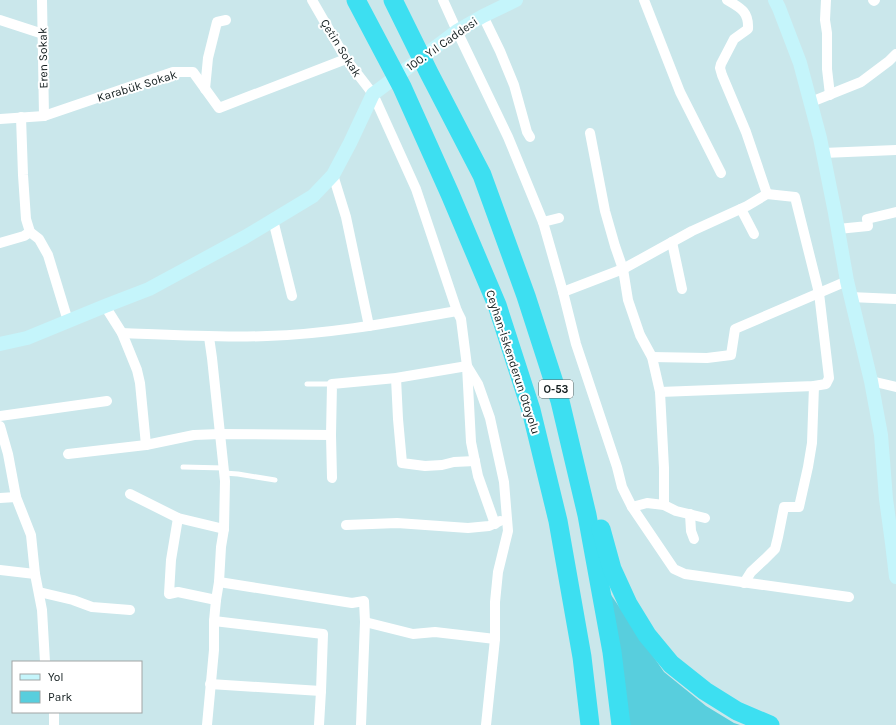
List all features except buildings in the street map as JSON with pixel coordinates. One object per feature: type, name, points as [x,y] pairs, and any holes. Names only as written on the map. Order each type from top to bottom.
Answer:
[{"type":"highway","name":"Ceyhan-İskenderun Otoyolu","points":[[356,0],[402,87],[498,305],[531,410],[558,521],[582,657],[590,725]]},
{"type":"highway","name":"O-53","points":[[393,0],[410,37],[482,175],[526,296],[560,402],[587,515],[612,652],[621,725]]},
{"type":"highway","points":[[526,296],[564,398],[612,569],[628,604],[647,635],[671,664],[705,691],[737,711],[770,725]]},
{"type":"street","name":"Eren Sokak","points":[[42,0],[44,116]]},
{"type":"street","name":"Çetin Sokak","points":[[312,0],[346,59],[372,94],[416,189],[461,319],[467,366],[472,442],[478,476],[495,524]]},
{"type":"street","points":[[443,0],[508,137],[542,222],[563,292],[576,344],[617,467],[622,487],[632,507],[674,570],[685,574],[849,597]]},
{"type":"street","name":"100. Yıl Caddesi","points":[[372,94],[457,31],[516,0]]},
{"type":"street","points":[[644,0],[680,92],[721,172]]},
{"type":"street","points":[[727,0],[743,10],[749,20],[748,29],[734,40],[720,68],[746,132],[767,194]]},
{"type":"street","points":[[775,0],[800,63],[811,102],[820,138],[850,297],[871,381],[881,435],[886,498],[896,577]]},
{"type":"street","points":[[826,0],[825,20],[827,33],[827,69],[830,95]]},
{"type":"street","points":[[483,16],[514,85],[527,132],[530,137]]},
{"type":"street","points":[[0,20],[43,34]]},
{"type":"street","points":[[206,89],[208,58],[217,22],[226,20]]},
{"type":"street","points":[[811,102],[861,82],[896,54]]},
{"type":"street","name":"Karabük Sokak","points":[[0,119],[44,116],[173,72],[193,72],[219,108],[346,59]]},
{"type":"street","points":[[0,344],[27,338],[149,289],[245,237],[313,196],[334,175],[372,94]]},
{"type":"street","points":[[21,117],[26,219],[30,232],[39,239],[48,255],[68,321]]},
{"type":"street","points":[[590,133],[605,211],[614,246],[623,269],[628,300],[640,335],[652,357],[660,392],[664,468],[664,505]]},
{"type":"street","points":[[823,153],[896,150]]},
{"type":"street","points":[[334,175],[346,217],[369,326]]},
{"type":"street","points":[[563,292],[623,269],[692,231],[741,209],[767,194],[795,197],[819,293],[829,378],[826,384],[814,386],[660,392]]},
{"type":"street","points":[[741,209],[754,234]]},
{"type":"street","points":[[838,228],[868,226],[868,219],[896,212]]},
{"type":"street","points":[[542,222],[559,218]]},
{"type":"street","points":[[273,220],[292,296]]},
{"type":"street","points":[[0,243],[24,236],[30,232]]},
{"type":"street","points":[[672,242],[682,289]]},
{"type":"street","points":[[652,357],[707,358],[731,355],[735,329],[847,281]]},
{"type":"street","points":[[850,297],[896,300]]},
{"type":"street","points":[[105,306],[122,332],[137,370],[140,383],[146,445]]},
{"type":"street","points":[[122,332],[209,337],[268,336],[369,326],[457,311]]},
{"type":"street","points":[[207,725],[214,650],[214,621],[224,529],[225,481],[209,337]]},
{"type":"street","points":[[332,478],[332,384],[396,378],[467,366],[478,384],[490,418],[504,482],[508,531],[498,572],[495,602],[495,639],[486,725]]},
{"type":"street","points":[[396,378],[402,463],[425,466],[476,461]]},
{"type":"street","points":[[871,381],[896,387]]},
{"type":"street","points":[[744,582],[750,572],[775,549],[784,507],[799,506],[812,443],[814,386]]},
{"type":"street","points":[[0,416],[107,402]]},
{"type":"street","points":[[0,426],[8,454],[16,497],[31,534],[42,610],[45,661]]},
{"type":"street","points":[[68,454],[146,445],[194,435],[331,435]]},
{"type":"street","points":[[130,494],[178,518],[224,529]]},
{"type":"street","points":[[0,498],[16,497]]},
{"type":"street","points":[[632,507],[647,503],[664,505],[676,511],[705,518]]},
{"type":"street","points":[[690,514],[691,532],[694,539]]},
{"type":"street","points":[[178,518],[171,560],[169,594],[178,592],[216,600]]},
{"type":"street","points":[[346,525],[397,523],[468,528],[490,526],[507,518]]},
{"type":"street","points":[[0,570],[36,574]]},
{"type":"street","points":[[219,582],[352,603],[364,602],[365,622],[361,725]]},
{"type":"street","points":[[39,592],[73,600],[92,607],[130,610]]},
{"type":"street","points":[[214,621],[323,634],[319,725]]},
{"type":"street","points":[[365,622],[413,634],[435,632],[495,639]]},
{"type":"street","points":[[210,684],[321,691]]},
{"type":"street","points":[[54,713],[54,725]]},
{"type":"lane","points":[[307,384],[332,384]]},
{"type":"lane","points":[[183,467],[224,471],[275,480]]},
{"type":"green space","points":[[609,592],[664,672],[706,706],[740,725],[629,725]]}]
